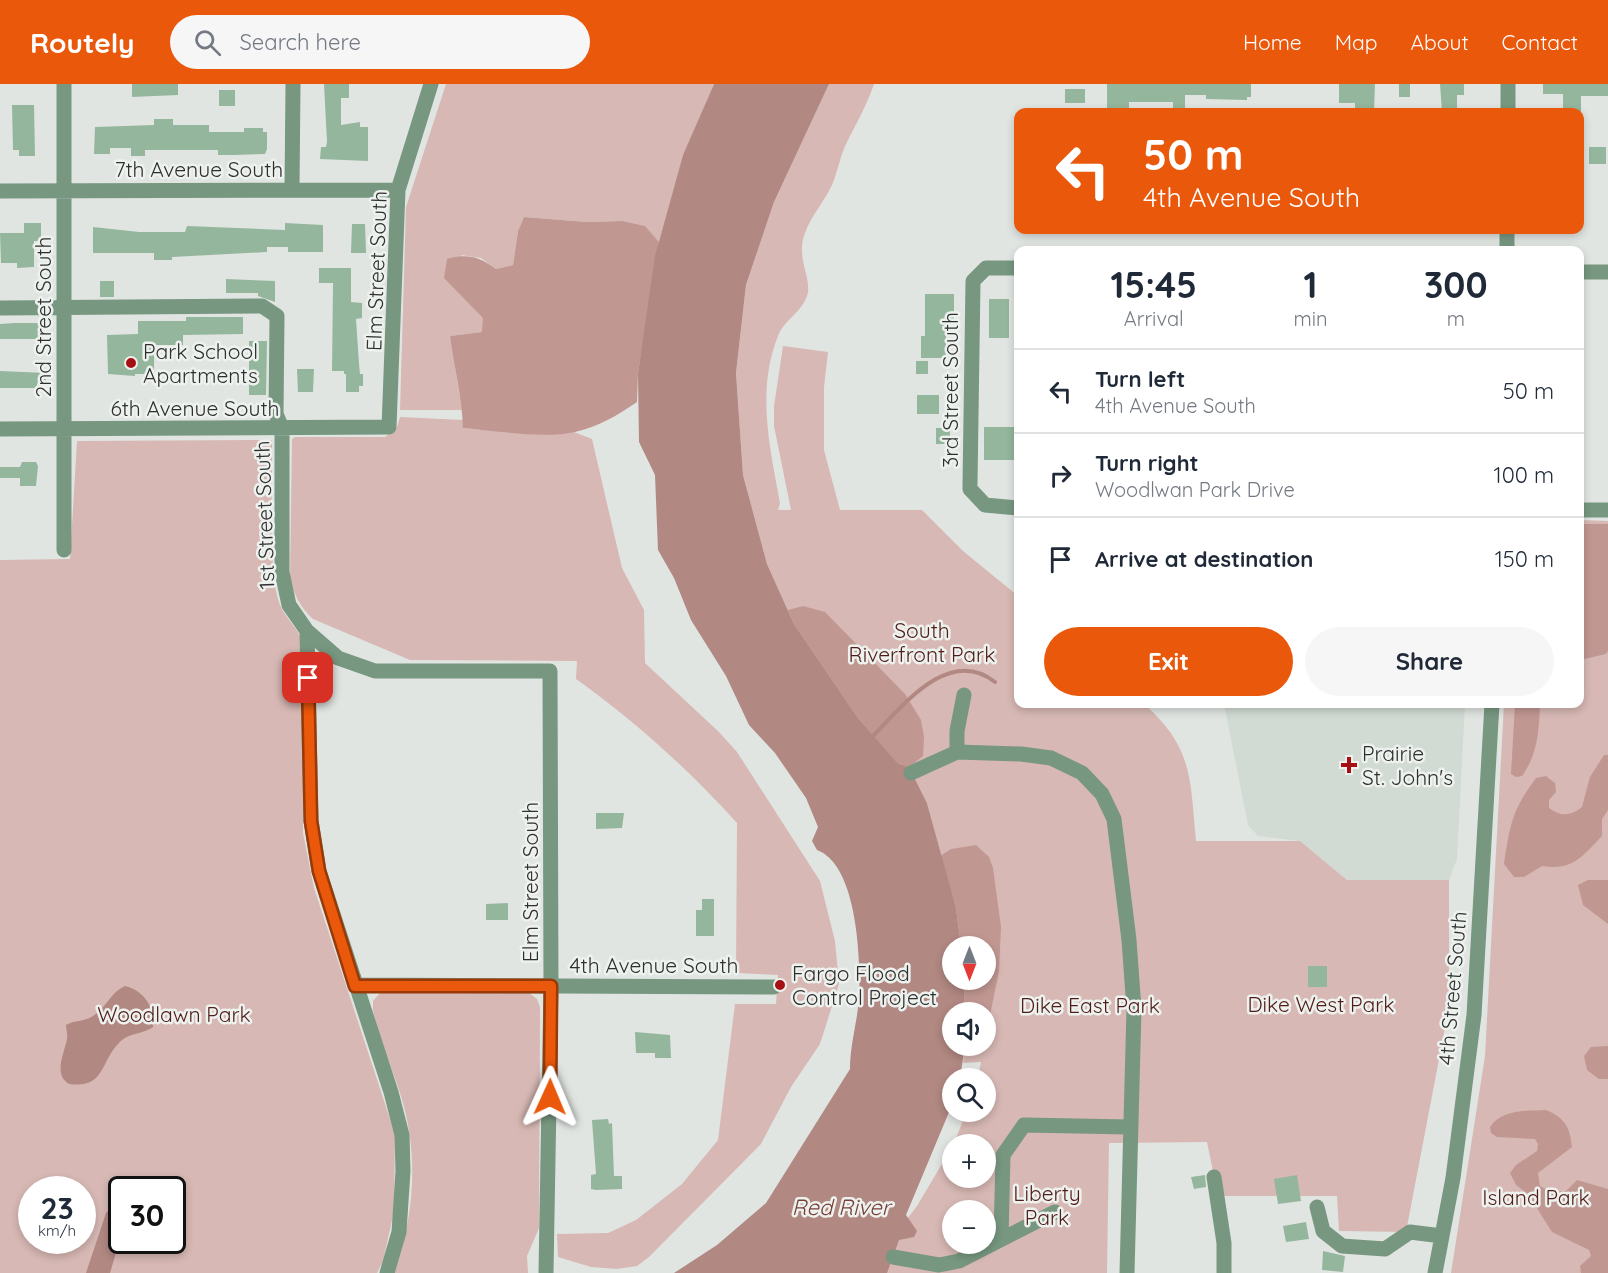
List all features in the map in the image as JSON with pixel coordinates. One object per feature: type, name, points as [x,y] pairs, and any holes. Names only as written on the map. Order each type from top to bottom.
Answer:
[{"type":"street","name":"2nd Street South","points":[[64,84],[64,550]]},
{"type":"street","points":[[292,190],[293,84]]},
{"type":"street","name":"Elm Street South","points":[[389,427],[398,190],[431,84]]},
{"type":"street","points":[[1508,84],[1508,108]]},
{"type":"street","name":"7th Avenue South","points":[[0,191],[398,190]]},
{"type":"street","name":"3rd Street South","points":[[1014,268],[986,268],[973,281],[970,489],[985,505],[1014,508]]},
{"type":"street","points":[[1584,272],[1608,273]]},
{"type":"street","name":"1st Street South","points":[[64,308],[262,306],[277,316],[276,414],[282,428],[282,572],[289,606],[307,631],[338,657],[375,671],[550,671]]},
{"type":"street","points":[[0,308],[64,308]]},
{"type":"street","name":"6th Avenue South","points":[[0,429],[389,427]]},
{"type":"street","points":[[1584,510],[1608,510]]},
{"type":"street","points":[[307,631],[311,821],[319,871],[391,1092],[402,1135],[403,1171],[399,1232],[387,1273]]},
{"type":"street","name":"Elm Street South","points":[[546,1273],[551,986],[550,671]]},
{"type":"street","points":[[957,752],[957,731],[964,695]]},
{"type":"street","name":"4th Street South","points":[[1435,1273],[1453,1179],[1474,1015],[1492,708]]},
{"type":"street","points":[[912,773],[957,752],[1021,754],[1051,758],[1082,773],[1102,794],[1114,819],[1129,940],[1134,1009],[1127,1273]]},
{"type":"street","name":"4th Avenue South","points":[[355,986],[774,987]]},
{"type":"street","points":[[1001,1239],[1003,1155],[1024,1125],[1130,1127]]},
{"type":"street","points":[[1215,1177],[1224,1243],[1224,1273]]},
{"type":"street","points":[[1317,1207],[1323,1231],[1342,1246],[1385,1249],[1410,1232],[1442,1236]]},
{"type":"street","points":[[894,1257],[939,1265],[959,1261],[1055,1212]]},
{"type":"shaded area","name":"Prairie St. John's","points":[[1225,708],[1465,708],[1457,859],[1449,880],[1347,880],[1300,841],[1258,836],[1248,825]]},
{"type":"green space","points":[[446,84],[714,84],[683,156],[659,242],[644,226],[623,221],[587,222],[524,217],[518,231],[513,265],[496,269],[481,258],[461,255],[483,317],[483,332],[450,336],[462,410],[400,410],[406,207]]},
{"type":"green space","points":[[829,84],[874,84],[845,147],[832,185],[811,221],[802,242],[808,282],[807,296],[801,307],[781,330],[771,357],[766,399],[769,440],[780,503],[778,510],[791,510],[774,426],[774,406],[783,346],[828,352],[824,387],[824,450],[840,510],[922,510],[963,551],[1014,593],[1014,708],[1148,708],[1172,735],[1181,751],[1190,782],[1196,841],[1300,841],[1347,880],[1449,880],[1449,1007],[1406,1232],[1339,1231],[1337,1196],[1218,1196],[1207,1142],[1109,1143],[1107,1273],[865,1273],[917,1206],[942,1164],[942,1188],[996,1188],[996,1134],[958,1134],[962,1122],[996,1122],[996,1068],[980,1068],[981,1062],[963,1063],[964,1056],[996,1056],[996,1002],[965,1002],[964,990],[996,990],[996,936],[960,936],[956,908],[927,803],[909,767],[898,765],[858,718],[794,624],[767,564],[743,475],[736,373],[746,285],[774,202]]},
{"type":"green space","points":[[524,217],[587,222],[623,221],[645,226],[659,242],[638,373],[637,402],[608,420],[583,430],[563,434],[534,435],[463,428],[460,393],[450,336],[482,332],[483,318],[444,278],[447,259],[461,256],[473,257],[496,269],[513,265],[518,231]]},
{"type":"green space","points":[[400,417],[463,420],[463,428],[513,433],[574,432],[592,439],[622,568],[644,610],[645,663],[719,732],[737,752],[820,881],[835,941],[839,984],[820,1044],[791,1087],[761,1144],[649,1257],[637,1266],[617,1269],[591,1267],[558,1257],[557,1234],[608,1233],[636,1220],[682,1184],[718,1140],[735,1004],[776,1004],[778,975],[736,973],[737,823],[661,747],[576,679],[577,661],[410,660],[313,619],[304,610],[290,577],[292,439],[295,437],[385,437],[397,427]]},
{"type":"green space","name":"Woodlawn Park","points":[[272,440],[274,574],[281,607],[303,642],[303,833],[314,888],[395,1134],[394,1211],[383,1261],[377,1273],[0,1273],[0,560],[70,559],[77,441]]},
{"type":"green space","name":"Island Park","points":[[1584,520],[1608,521],[1608,1273],[1451,1273],[1485,1056],[1504,708],[1584,708]]},
{"type":"green space","points":[[1584,524],[1608,524],[1608,651],[1606,654],[1584,659]]},
{"type":"green space","points":[[803,606],[825,612],[905,694],[921,720],[924,737],[923,756],[909,767],[898,765],[858,718],[794,624],[788,610]]},
{"type":"green space","points":[[1515,708],[1540,708],[1538,732],[1531,759],[1522,776],[1516,777],[1511,774]]},
{"type":"green space","points":[[1604,755],[1608,755],[1608,810],[1602,819],[1602,836],[1576,861],[1561,866],[1542,866],[1524,877],[1514,877],[1504,864],[1510,828],[1522,799],[1536,778],[1546,776],[1555,783],[1556,792],[1549,800],[1549,808],[1558,813],[1569,814],[1582,807],[1590,777]]},
{"type":"green space","points":[[976,845],[989,857],[993,868],[1001,927],[996,986],[996,936],[960,936],[956,908],[940,856],[951,849]]},
{"type":"green space","points":[[1588,880],[1608,880],[1608,924],[1583,905],[1578,885]]},
{"type":"green space","points":[[964,990],[995,990],[993,1002],[965,1002]]},
{"type":"green space","points":[[381,992],[528,992],[537,999],[540,1007],[539,1228],[527,1256],[528,1273],[394,1273],[410,1206],[412,1161],[406,1115],[373,1010],[373,1001]]},
{"type":"green space","points":[[1608,1046],[1608,1079],[1599,1079],[1587,1070],[1584,1056],[1591,1047]]},
{"type":"green space","points":[[1546,1110],[1558,1116],[1565,1124],[1570,1134],[1572,1147],[1538,1173],[1540,1186],[1552,1192],[1566,1191],[1577,1180],[1608,1189],[1608,1273],[1581,1273],[1580,1266],[1591,1256],[1589,1250],[1552,1232],[1528,1194],[1516,1185],[1510,1173],[1516,1165],[1537,1151],[1538,1144],[1535,1139],[1497,1137],[1491,1133],[1490,1127],[1495,1121],[1508,1114]]},
{"type":"water","name":"Red River","points":[[714,84],[829,84],[774,202],[746,285],[736,373],[743,475],[767,564],[794,624],[858,718],[898,764],[909,767],[927,803],[956,908],[960,936],[942,936],[942,990],[964,990],[965,1002],[942,1002],[942,1056],[963,1056],[962,1068],[942,1068],[942,1122],[945,1122],[906,1215],[917,1231],[914,1237],[899,1240],[887,1273],[674,1273],[717,1245],[766,1203],[850,1069],[859,999],[859,962],[854,916],[841,874],[831,859],[817,850],[812,841],[818,827],[806,798],[775,753],[749,725],[726,676],[691,620],[674,578],[658,550],[655,475],[639,442],[638,373],[655,256],[683,155]]},
{"type":"water","points":[[125,986],[138,992],[147,1001],[153,1014],[153,1027],[123,1039],[113,1050],[96,1078],[81,1084],[69,1084],[64,1080],[61,1069],[67,1037],[66,1025],[93,1016]]},
{"type":"water","points":[[108,1211],[108,1254],[116,1254],[110,1273],[86,1273],[92,1254],[96,1254],[96,1243]]},
{"type":"building","points":[[132,84],[178,84],[178,95],[132,97]]},
{"type":"building","points":[[324,84],[349,84],[349,98],[341,98],[341,125],[360,122],[360,127],[368,127],[368,161],[320,159],[321,147],[326,147],[327,142]]},
{"type":"building","points":[[1107,84],[1251,84],[1251,97],[1247,97],[1247,100],[1206,99],[1206,95],[1185,95],[1185,108],[1173,108],[1173,102],[1129,102],[1129,108],[1107,108]]},
{"type":"building","points":[[1339,84],[1375,84],[1374,108],[1355,108],[1355,103],[1339,103]]},
{"type":"building","points":[[1399,84],[1410,84],[1410,97],[1399,97]]},
{"type":"building","points":[[1440,84],[1464,84],[1464,95],[1457,95],[1457,108],[1442,108]]},
{"type":"building","points":[[1543,84],[1608,84],[1608,96],[1581,96],[1581,108],[1563,108],[1563,94],[1543,94]]},
{"type":"building","points":[[1065,89],[1085,89],[1085,103],[1065,103]]},
{"type":"building","points":[[219,90],[235,90],[235,106],[219,106]]},
{"type":"building","points":[[12,105],[34,105],[35,156],[19,156],[19,150],[13,150]]},
{"type":"building","points":[[154,119],[173,119],[173,125],[209,125],[209,132],[244,132],[244,128],[263,128],[263,132],[267,132],[267,149],[265,154],[235,155],[218,155],[218,150],[145,150],[145,156],[131,156],[131,148],[110,148],[110,154],[94,154],[95,127],[154,125]]},
{"type":"building","points":[[1589,147],[1606,147],[1606,164],[1589,164]]},
{"type":"building","points":[[24,223],[41,223],[41,241],[34,241],[34,267],[17,268],[17,263],[1,263],[0,233],[24,233]]},
{"type":"building","points":[[285,223],[323,225],[323,252],[288,252],[288,247],[267,247],[267,252],[172,257],[172,260],[154,260],[154,253],[93,253],[93,227],[139,232],[185,232],[187,226],[285,230]]},
{"type":"building","points":[[352,224],[365,224],[366,253],[351,253]]},
{"type":"building","points":[[319,268],[351,268],[351,302],[362,303],[362,318],[356,319],[360,374],[363,374],[363,386],[359,386],[359,392],[346,392],[344,371],[332,371],[333,283],[319,283]]},
{"type":"building","points":[[226,279],[275,281],[275,302],[258,296],[258,293],[226,293]]},
{"type":"building","points":[[100,281],[114,281],[114,297],[100,297]]},
{"type":"building","points":[[925,294],[954,294],[954,319],[946,319],[946,358],[921,358],[921,336],[925,336]]},
{"type":"building","points":[[989,299],[1009,299],[1009,338],[989,338]]},
{"type":"building","points":[[186,317],[243,317],[243,334],[183,335],[183,345],[154,345],[154,374],[135,374],[135,376],[108,374],[107,335],[138,334],[138,321],[186,321]]},
{"type":"building","points":[[39,323],[39,339],[0,339],[0,324]]},
{"type":"building","points":[[249,341],[267,341],[266,395],[249,395]]},
{"type":"building","points":[[916,361],[928,361],[928,374],[916,374]]},
{"type":"building","points":[[297,369],[314,369],[313,392],[298,392]]},
{"type":"building","points":[[0,371],[46,373],[46,384],[37,384],[37,388],[0,388]]},
{"type":"building","points":[[917,395],[939,395],[939,414],[917,414]]},
{"type":"building","points":[[984,427],[1014,427],[1014,460],[984,460]]},
{"type":"building","points":[[936,428],[950,428],[950,444],[936,444]]},
{"type":"building","points":[[22,462],[36,462],[38,466],[36,486],[20,486],[20,478],[0,478],[0,467],[20,467]]},
{"type":"building","points":[[596,813],[624,813],[622,828],[596,829]]},
{"type":"building","points":[[702,899],[714,899],[714,936],[696,936],[696,910],[702,910]]},
{"type":"building","points":[[508,903],[508,920],[486,920],[486,904]]},
{"type":"building","points":[[1308,966],[1327,966],[1327,987],[1308,987]]},
{"type":"building","points":[[635,1032],[670,1035],[671,1058],[655,1058],[655,1053],[636,1053]]},
{"type":"building","points":[[608,1119],[609,1124],[612,1123],[614,1176],[622,1176],[622,1189],[591,1189],[591,1175],[596,1174],[592,1120]]},
{"type":"building","points":[[1205,1175],[1206,1187],[1194,1189],[1191,1177]]},
{"type":"building","points":[[1297,1175],[1301,1201],[1278,1204],[1274,1179]]},
{"type":"building","points":[[1306,1222],[1309,1239],[1286,1242],[1283,1226]]},
{"type":"building","points":[[1323,1251],[1345,1256],[1343,1272],[1322,1270]]},
{"type":"waterway","points":[[874,735],[914,695],[929,683],[945,675],[961,671],[978,673],[995,682]]},
{"type":"place","name":"Park School Apartments","points":[[131,363]]},
{"type":"place","name":"Prairie St. John's","points":[[1349,765]]},
{"type":"place","name":"Fargo Flood Control Project","points":[[780,985]]},
{"type":"route","points":[[308,678],[311,821],[319,871],[355,986],[551,986],[550,1097]]},
{"type":"park label","name":"South Riverfront Park","points":[[922,642]]},
{"type":"park label","name":"Dike West Park","points":[[1321,1004]]},
{"type":"park label","name":"Dike East Park","points":[[1090,1005]]},
{"type":"park label","name":"Liberty Park","points":[[1047,1205]]}]
